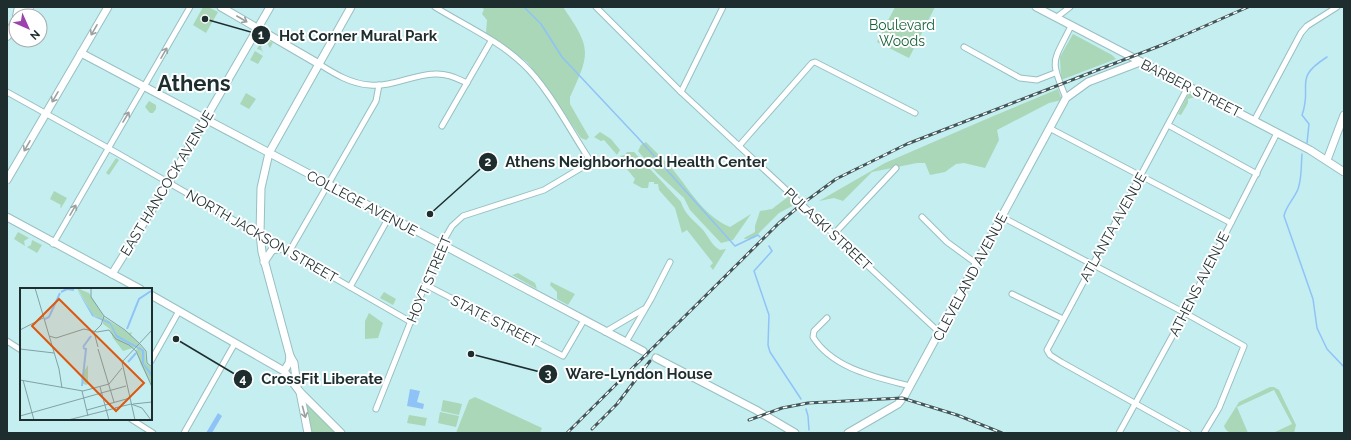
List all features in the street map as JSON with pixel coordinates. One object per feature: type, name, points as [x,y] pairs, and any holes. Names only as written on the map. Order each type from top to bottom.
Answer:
[{"type":"street","points":[[7,180],[108,7]]},
{"type":"street","points":[[53,244],[190,7]]},
{"type":"street","points":[[221,7],[352,82],[379,85],[432,74],[450,76],[467,83]]},
{"type":"street","name":"EAST HANCOCK AVENUE","points":[[112,274],[169,182],[270,7]]},
{"type":"street","points":[[308,433],[294,363],[290,356],[264,262],[260,234],[261,188],[269,153],[351,7]]},
{"type":"street","points":[[435,7],[491,41],[442,126]]},
{"type":"street","name":"PULASKI STREET","points":[[596,7],[681,92],[940,333]]},
{"type":"street","points":[[681,92],[723,7]]},
{"type":"street","name":"BARBER STREET","points":[[1036,7],[1277,133],[1327,160],[1344,172]]},
{"type":"street","points":[[1057,17],[1070,7]]},
{"type":"street","points":[[1254,121],[1301,33],[1307,26],[1337,7]]},
{"type":"street","points":[[1066,98],[1055,73],[1055,59],[1071,26]]},
{"type":"street","name":"HOYT STREET","points":[[376,409],[441,245],[452,226],[460,218],[469,213],[544,190],[591,162],[554,104],[529,70],[514,56],[491,41]]},
{"type":"street","points":[[964,47],[1020,78],[1037,80],[1055,73]]},
{"type":"street","name":"COLLEGE AVENUE","points":[[81,53],[643,351]]},
{"type":"street","points":[[739,146],[812,63],[815,62],[824,65],[915,113]]},
{"type":"street","name":"CLEVELAND AVENUE","points":[[848,433],[898,404],[910,386],[1051,129],[1066,98],[1088,82],[1140,62]]},
{"type":"street","points":[[264,262],[272,250],[286,250],[376,101],[379,85]]},
{"type":"street","name":"ATLANTA AVENUE","points":[[1135,403],[1061,362],[1050,355],[1047,350],[1188,87]]},
{"type":"street","name":"NORTH JACKSON STREET","points":[[7,92],[169,182],[411,322]]},
{"type":"street","points":[[1327,160],[1344,115]]},
{"type":"street","points":[[1168,125],[1257,174]]},
{"type":"street","points":[[1051,129],[1231,223]]},
{"type":"street","name":"ATHENS AVENUE","points":[[1119,433],[1184,313],[1277,133]]},
{"type":"street","points":[[834,234],[896,168]]},
{"type":"street","points":[[350,287],[389,216]]},
{"type":"street","points":[[7,217],[53,244],[138,288]]},
{"type":"street","points":[[922,217],[947,242],[977,264]]},
{"type":"street","points":[[1002,217],[1093,264],[1244,346],[1219,408],[1204,433]]},
{"type":"street","points":[[626,342],[670,262]]},
{"type":"street","name":"STATE STREET","points":[[426,285],[563,356],[584,320]]},
{"type":"street","points":[[1012,294],[1063,319]]},
{"type":"street","points":[[152,296],[284,371],[341,433]]},
{"type":"street","points":[[605,332],[646,308]]},
{"type":"street","points":[[152,359],[179,311]]},
{"type":"street","points":[[827,318],[814,331],[813,337],[820,348],[850,368],[910,386]]},
{"type":"street","points":[[7,341],[20,349]]},
{"type":"street","points":[[184,433],[235,343]]},
{"type":"street","points":[[284,371],[289,363],[290,356]]},
{"type":"street","points":[[656,358],[756,410],[795,433]]},
{"type":"street","points":[[1135,403],[1188,433]]},
{"type":"street","points":[[133,420],[153,433]]},
{"type":"green space","points":[[203,7],[208,7],[218,12],[206,33],[193,25]]},
{"type":"green space","points":[[480,7],[563,7],[579,32],[585,50],[582,70],[570,97],[570,104],[589,137],[586,140],[581,138],[545,85],[527,62],[486,33],[487,20],[482,14],[484,9]]},
{"type":"green space","name":"Boulevard Woods","points":[[895,7],[935,7],[909,58],[877,42]]},
{"type":"green space","points":[[1073,34],[1112,55],[1116,59],[1061,80],[1060,57]]},
{"type":"green space","points":[[263,38],[273,43],[270,48],[267,43],[263,44],[261,47],[263,53],[261,50],[257,49]]},
{"type":"green space","points":[[255,51],[263,56],[258,64],[250,60]]},
{"type":"green space","points":[[1058,89],[1062,100],[1049,103],[997,130],[999,140],[985,168],[964,163],[956,164],[945,172],[930,175],[925,163],[917,163],[872,172],[843,201],[834,198],[819,201],[885,163]]},
{"type":"green space","points":[[246,93],[256,99],[249,109],[240,104]]},
{"type":"green space","points":[[1189,93],[1195,97],[1188,99],[1188,103],[1181,115],[1178,114]]},
{"type":"green space","points":[[149,101],[156,105],[156,109],[153,113],[150,113],[145,107]]},
{"type":"green space","points":[[600,132],[611,139],[620,150],[617,155],[604,140],[601,141],[594,137]]},
{"type":"green space","points":[[646,142],[670,166],[704,208],[720,222],[730,227],[751,214],[733,240],[721,243],[690,210],[684,198],[657,173],[638,151],[641,145]]},
{"type":"green space","points":[[627,152],[634,152],[681,202],[687,214],[703,230],[714,246],[720,250],[726,249],[713,270],[710,266],[713,263],[687,230],[682,233],[675,208],[659,190],[658,184],[649,182],[648,188],[642,188],[633,183],[635,179],[618,158],[623,159],[620,156],[625,155]]},
{"type":"green space","points":[[116,158],[119,160],[109,175],[106,173]]},
{"type":"green space","points":[[54,191],[67,198],[61,208],[61,205],[50,199]]},
{"type":"green space","points":[[789,196],[796,204],[779,213],[754,238],[744,238],[755,232],[755,226],[760,211],[772,209]]},
{"type":"green space","points":[[18,232],[29,238],[24,241],[25,246],[14,239]]},
{"type":"green space","points":[[32,240],[42,245],[37,253],[27,247],[31,245]]},
{"type":"green space","points":[[518,273],[535,283],[537,289],[512,275]]},
{"type":"green space","points":[[551,282],[575,294],[568,305],[557,299],[557,292],[550,285]]},
{"type":"green space","points":[[384,292],[396,299],[393,305],[380,298]]},
{"type":"green space","points":[[369,313],[383,323],[378,338],[365,339],[365,321]]},
{"type":"green space","points":[[1270,387],[1274,387],[1279,390],[1296,425],[1294,433],[1273,433],[1292,424],[1274,390],[1237,407],[1248,433],[1231,433],[1226,429],[1224,426],[1239,402]]},
{"type":"green space","points":[[475,397],[542,428],[540,433],[456,433],[469,400]]},
{"type":"green space","points":[[306,400],[337,433],[310,433]]},
{"type":"green space","points":[[443,400],[462,404],[459,415],[441,411]]},
{"type":"green space","points":[[440,412],[459,416],[456,427],[438,423]]},
{"type":"green space","points":[[409,415],[427,418],[425,426],[407,423]]},
{"type":"water","points":[[410,389],[420,391],[417,402],[424,404],[423,409],[407,406]]},
{"type":"water","points":[[218,413],[222,416],[212,433],[206,433]]},
{"type":"waterway","points":[[524,7],[541,24],[562,57],[639,139],[735,246],[758,235],[760,237]]},
{"type":"waterway","points":[[1307,143],[1309,124],[1302,115],[1305,105],[1307,77],[1310,71],[1327,57]]},
{"type":"waterway","points":[[1302,154],[1299,185],[1286,209],[1284,216],[1313,299],[1317,328],[1327,349],[1344,367]]},
{"type":"waterway","points":[[769,246],[772,251],[754,271],[769,315],[768,345],[770,352],[801,399]]},
{"type":"waterway","points":[[806,409],[809,430]]},
{"type":"tunnel","points":[[643,351],[656,358]]},
{"type":"railway","points":[[567,433],[779,223],[836,179],[907,144],[1162,45],[1248,7]]},
{"type":"railway","points":[[592,429],[617,404],[650,361]]},
{"type":"railway","points":[[749,420],[782,408],[808,403],[902,398],[957,415],[1002,433]]},
{"type":"place","name":"Hot Corner Mural Park","points":[[205,19]]},
{"type":"place","name":"Athens Neighborhood Health Center","points":[[430,214]]},
{"type":"place","name":"CrossFit Liberate","points":[[176,339]]},
{"type":"place","name":"Ware-Lyndon House","points":[[471,354]]},
{"type":"district","name":"Athens","points":[[194,83]]}]
